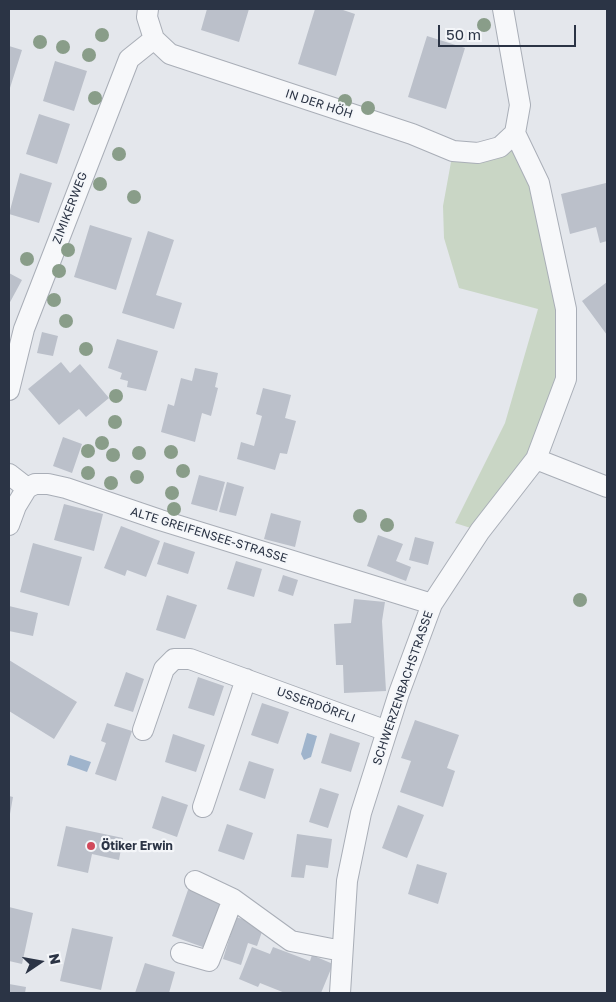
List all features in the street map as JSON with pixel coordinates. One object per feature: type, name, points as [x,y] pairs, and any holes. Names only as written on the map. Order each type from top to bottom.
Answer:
[{"type":"street","points":[[148,9],[147,17],[154,39]]},
{"type":"street","points":[[503,9],[520,105],[514,133]]},
{"type":"street","name":"IN DER HÖH","points":[[154,39],[170,54],[412,134],[453,151],[478,153],[500,147],[514,133]]},
{"type":"street","name":"ZIMIKERWEG","points":[[9,390],[24,329],[128,59],[154,39]]},
{"type":"street","name":"SCHWERZENBACHSTRASSE","points":[[340,993],[347,881],[361,812],[399,693],[432,604],[480,531],[536,459],[566,378],[566,309],[539,183],[514,133]]},
{"type":"street","points":[[536,459],[607,487]]},
{"type":"street","points":[[9,474],[26,488],[16,506],[9,525]]},
{"type":"street","name":"ALTE GREIFENSEE-STRASSE","points":[[26,488],[35,484],[66,488],[160,520],[432,604]]},
{"type":"street","name":"USSERDÖRFLI","points":[[143,730],[164,669],[174,658],[190,659],[387,731]]},
{"type":"street","points":[[203,807],[246,679]]},
{"type":"street","points":[[195,881],[233,899],[290,941],[342,952]]},
{"type":"street","points":[[181,953],[209,962],[233,899]]},
{"type":"green space","points":[[515,133],[539,183],[566,379],[536,459],[480,531],[455,523],[505,423],[538,309],[459,288],[444,238],[443,206],[453,151]]},
{"type":"water","points":[[307,733],[317,736],[311,757],[304,760],[301,754]]},
{"type":"water","points":[[70,755],[91,762],[87,772],[67,765]]},
{"type":"building","points":[[207,9],[249,9],[239,42],[201,30]]},
{"type":"building","points":[[315,9],[340,9],[355,14],[336,76],[298,64]]},
{"type":"building","points":[[427,36],[465,48],[446,109],[408,97]]},
{"type":"building","points":[[9,46],[22,50],[9,91]]},
{"type":"building","points":[[55,61],[87,71],[74,111],[43,101]]},
{"type":"building","points":[[39,114],[70,124],[57,164],[26,154]]},
{"type":"building","points":[[20,173],[52,183],[39,223],[9,214]]},
{"type":"building","points":[[606,183],[607,241],[600,243],[596,227],[570,234],[561,194]]},
{"type":"building","points":[[90,225],[132,238],[116,290],[74,277]]},
{"type":"building","points":[[148,231],[174,240],[156,295],[182,303],[174,329],[122,313]]},
{"type":"building","points":[[9,273],[22,280],[9,304]]},
{"type":"building","points":[[607,282],[607,335],[582,301]]},
{"type":"building","points":[[42,332],[58,336],[53,356],[37,353]]},
{"type":"building","points":[[117,339],[158,351],[146,391],[127,387],[128,381],[120,379],[122,373],[108,368]]},
{"type":"building","points":[[61,362],[70,373],[80,364],[109,398],[86,417],[79,409],[59,425],[28,389]]},
{"type":"building","points":[[195,368],[218,373],[215,387],[218,388],[211,416],[202,413],[195,442],[161,432],[168,404],[174,406],[181,378],[192,381]]},
{"type":"building","points":[[263,388],[291,395],[285,418],[296,421],[287,454],[280,453],[275,470],[237,459],[241,442],[254,446],[262,416],[256,414]]},
{"type":"building","points":[[63,437],[82,444],[72,473],[53,466]]},
{"type":"building","points":[[199,475],[225,482],[217,511],[191,504]]},
{"type":"building","points":[[227,482],[244,487],[236,516],[219,512]]},
{"type":"building","points":[[64,504],[103,514],[94,551],[54,540]]},
{"type":"building","points":[[271,513],[301,521],[295,547],[264,539]]},
{"type":"building","points":[[121,526],[160,541],[146,577],[127,570],[125,576],[104,568]]},
{"type":"building","points":[[378,535],[403,544],[396,561],[411,567],[406,581],[367,566]]},
{"type":"building","points":[[415,537],[434,542],[428,565],[409,560]]},
{"type":"building","points":[[164,542],[195,552],[188,574],[157,564]]},
{"type":"building","points":[[33,543],[82,557],[69,606],[20,592]]},
{"type":"building","points":[[236,561],[262,569],[254,597],[227,589]]},
{"type":"building","points":[[283,575],[298,580],[293,596],[278,591]]},
{"type":"building","points":[[167,595],[197,605],[185,639],[156,630]]},
{"type":"building","points":[[354,599],[385,602],[382,621],[386,691],[344,693],[343,665],[336,665],[334,624],[351,623]]},
{"type":"building","points":[[9,606],[38,613],[33,636],[9,631]]},
{"type":"building","points":[[9,660],[77,702],[54,739],[9,711]]},
{"type":"building","points":[[126,672],[144,679],[133,712],[114,706]]},
{"type":"building","points":[[198,677],[224,686],[214,716],[188,708]]},
{"type":"building","points":[[262,703],[289,712],[278,744],[251,735]]},
{"type":"building","points":[[415,720],[459,735],[447,768],[455,771],[443,807],[400,792],[411,761],[401,758]]},
{"type":"building","points":[[107,723],[132,731],[116,781],[95,774],[106,743],[101,741]]},
{"type":"building","points":[[330,733],[360,743],[351,772],[321,763]]},
{"type":"building","points":[[173,734],[205,745],[196,772],[165,762]]},
{"type":"building","points":[[249,761],[274,769],[265,799],[239,790]]},
{"type":"building","points":[[320,788],[339,794],[328,828],[309,822]]},
{"type":"building","points":[[9,796],[13,797],[10,814],[9,814]]},
{"type":"building","points":[[162,796],[188,805],[177,837],[152,828]]},
{"type":"building","points":[[398,805],[424,815],[407,858],[382,848]]},
{"type":"building","points":[[227,824],[253,833],[244,860],[218,851]]},
{"type":"building","name":"Ötiker Erwin","points":[[66,826],[123,838],[119,860],[92,854],[88,873],[57,866]]},
{"type":"building","points":[[297,834],[332,839],[328,868],[306,865],[304,878],[291,877]]},
{"type":"building","points":[[417,864],[447,873],[438,904],[408,894]]},
{"type":"building","points":[[189,887],[228,901],[211,950],[172,936]]},
{"type":"building","points":[[9,907],[33,913],[22,964],[9,961]]},
{"type":"building","points":[[236,917],[264,926],[257,946],[248,943],[241,965],[223,959]]},
{"type":"building","points":[[72,928],[113,937],[101,990],[60,981]]},
{"type":"building","points":[[252,947],[270,954],[273,947],[310,961],[312,955],[333,964],[321,993],[285,993],[260,983],[258,987],[239,979]]},
{"type":"building","points":[[145,963],[175,972],[169,993],[135,993]]},
{"type":"building","points":[[9,984],[26,987],[25,993],[9,993]]},
{"type":"place","name":"Ötiker Erwin","points":[[91,846]]}]
